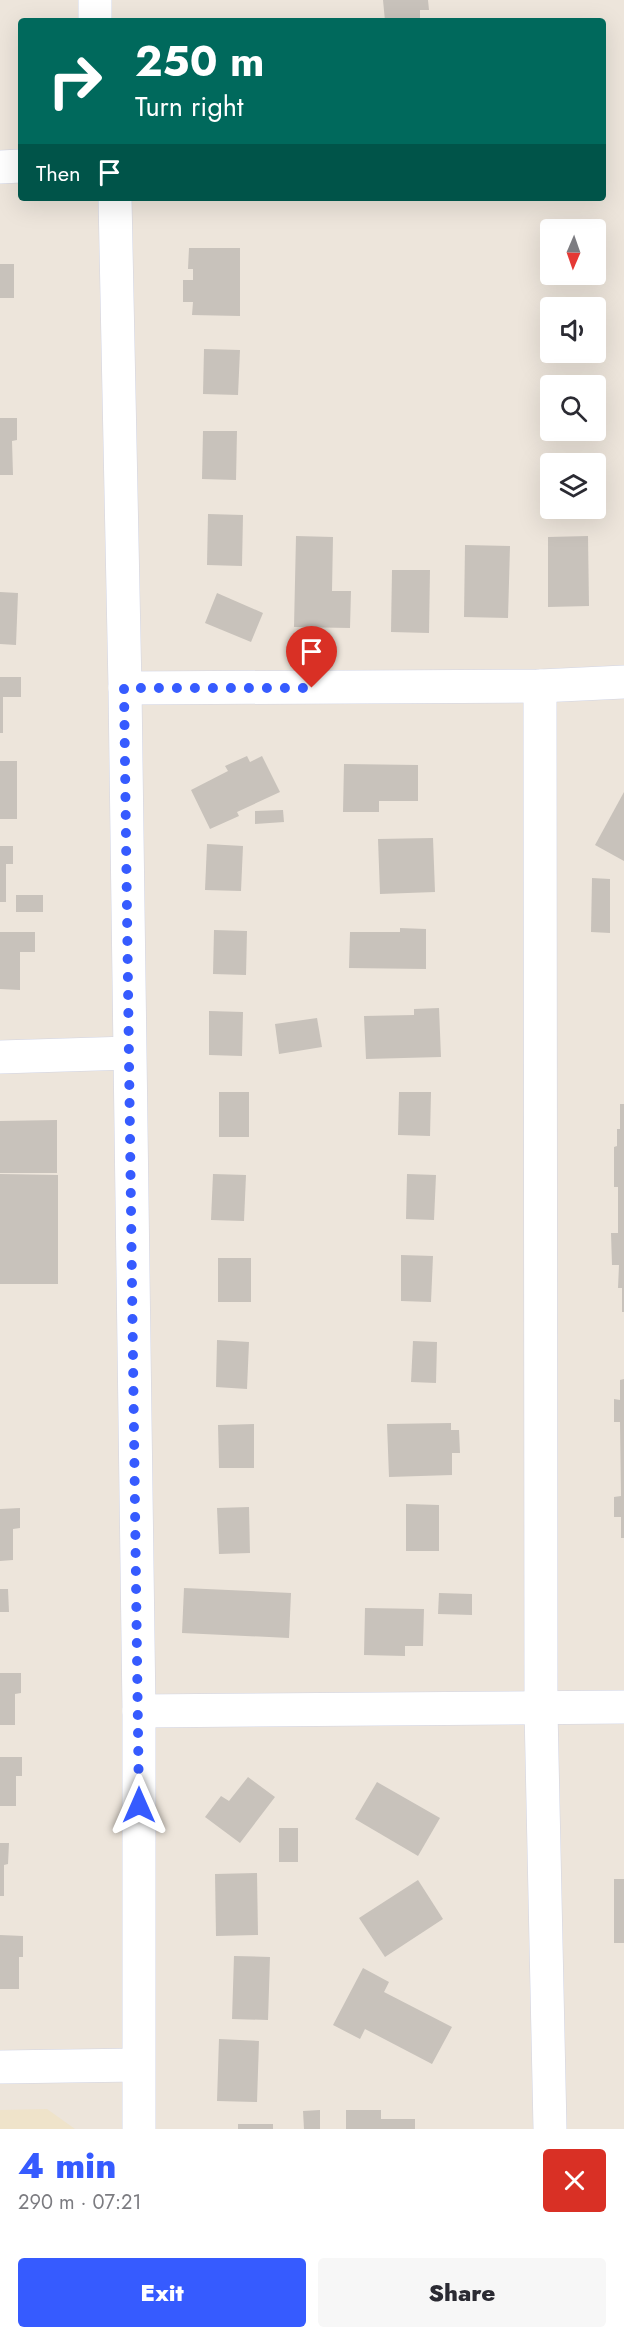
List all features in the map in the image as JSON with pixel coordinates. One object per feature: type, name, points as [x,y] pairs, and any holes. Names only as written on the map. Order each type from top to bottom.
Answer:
[{"type":"street","points":[[95,0],[95,18]]},
{"type":"street","points":[[0,166],[18,166]]},
{"type":"street","points":[[115,201],[139,1711],[139,2129]]},
{"type":"street","points":[[124,688],[540,686],[624,682]]},
{"type":"street","points":[[540,686],[541,1710],[550,2129]]},
{"type":"street","points":[[0,1057],[129,1053]]},
{"type":"street","points":[[139,1711],[541,1710],[624,1707]]},
{"type":"street","points":[[0,2067],[138,2065]]},
{"type":"shaded area","points":[[47,2109],[75,2129],[0,2129],[0,2110]]},
{"type":"building","points":[[383,0],[428,0],[429,10],[420,10],[420,18],[385,18]]},
{"type":"building","points":[[189,248],[240,248],[240,316],[192,315],[193,302],[183,302],[183,280],[193,280],[193,269],[188,269]]},
{"type":"building","points":[[0,264],[14,264],[14,298],[0,298]]},
{"type":"building","points":[[204,349],[240,350],[238,395],[203,394]]},
{"type":"building","points":[[0,418],[17,418],[17,440],[12,441],[13,475],[0,475]]},
{"type":"building","points":[[203,431],[237,431],[236,480],[202,479]]},
{"type":"building","points":[[208,514],[243,515],[242,566],[207,565]]},
{"type":"building","points":[[296,536],[333,537],[332,591],[351,591],[350,628],[294,627]]},
{"type":"building","points":[[588,536],[589,606],[548,607],[548,537]]},
{"type":"building","points":[[465,545],[510,546],[508,618],[464,617]]},
{"type":"building","points":[[392,570],[430,570],[429,633],[391,632]]},
{"type":"building","points":[[0,592],[18,593],[16,645],[0,644]]},
{"type":"building","points":[[217,593],[263,613],[251,642],[205,623]]},
{"type":"building","points":[[0,677],[21,677],[21,697],[3,697],[3,733],[0,733]]},
{"type":"building","points":[[247,756],[250,762],[262,756],[280,792],[237,812],[239,816],[210,829],[191,790],[228,771],[225,766]]},
{"type":"building","points":[[0,761],[17,761],[17,819],[0,819]]},
{"type":"building","points":[[344,764],[418,765],[418,801],[379,801],[379,812],[343,812]]},
{"type":"building","points":[[624,792],[624,861],[595,845]]},
{"type":"building","points":[[283,810],[284,822],[255,824],[255,811]]},
{"type":"building","points":[[433,838],[435,892],[380,894],[378,839]]},
{"type":"building","points":[[207,844],[243,846],[241,891],[205,890]]},
{"type":"building","points":[[0,846],[13,846],[13,864],[6,864],[6,902],[0,902]]},
{"type":"building","points":[[592,878],[610,879],[610,933],[591,932]]},
{"type":"building","points":[[16,895],[43,895],[43,912],[16,912]]},
{"type":"building","points":[[400,928],[426,929],[426,969],[349,968],[350,932],[400,932]]},
{"type":"building","points":[[214,930],[247,931],[246,975],[213,974]]},
{"type":"building","points":[[0,932],[35,932],[35,952],[20,952],[20,990],[0,989]]},
{"type":"building","points":[[439,1008],[441,1057],[366,1059],[364,1016],[414,1015],[414,1009]]},
{"type":"building","points":[[209,1011],[243,1012],[242,1056],[209,1055]]},
{"type":"building","points":[[317,1018],[322,1047],[279,1054],[275,1024]]},
{"type":"building","points":[[219,1092],[249,1092],[249,1137],[219,1137]]},
{"type":"building","points":[[399,1092],[431,1092],[430,1136],[398,1135]]},
{"type":"building","points":[[620,1104],[624,1104],[624,1312],[622,1312],[622,1288],[618,1288],[619,1265],[612,1265],[611,1233],[618,1233],[618,1187],[614,1187],[614,1147],[617,1146],[617,1129],[620,1129]]},
{"type":"building","points":[[57,1120],[57,1173],[0,1173],[0,1121]]},
{"type":"building","points":[[0,1174],[58,1175],[58,1284],[0,1284]]},
{"type":"building","points":[[213,1174],[246,1175],[244,1221],[211,1220]]},
{"type":"building","points":[[407,1174],[436,1175],[434,1220],[406,1219]]},
{"type":"building","points":[[401,1255],[433,1256],[431,1302],[401,1301]]},
{"type":"building","points":[[218,1258],[251,1258],[251,1302],[218,1302]]},
{"type":"building","points":[[217,1340],[249,1342],[247,1389],[216,1387]]},
{"type":"building","points":[[413,1341],[437,1342],[436,1383],[411,1382]]},
{"type":"building","points":[[624,1379],[624,1538],[621,1538],[621,1517],[614,1517],[614,1497],[621,1496],[620,1422],[614,1422],[614,1399],[620,1400],[620,1380]]},
{"type":"building","points":[[451,1423],[451,1430],[459,1430],[460,1453],[452,1453],[452,1475],[389,1477],[387,1424]]},
{"type":"building","points":[[254,1424],[254,1468],[219,1468],[218,1425]]},
{"type":"building","points":[[406,1504],[439,1505],[439,1551],[406,1551]]},
{"type":"building","points":[[249,1507],[250,1553],[219,1554],[217,1508]]},
{"type":"building","points":[[20,1508],[20,1528],[13,1529],[13,1560],[0,1561],[0,1509]]},
{"type":"building","points":[[184,1588],[291,1593],[289,1638],[182,1633]]},
{"type":"building","points":[[0,1589],[8,1589],[9,1612],[0,1612]]},
{"type":"building","points":[[439,1593],[472,1594],[472,1615],[438,1614]]},
{"type":"building","points":[[365,1608],[424,1609],[423,1646],[405,1646],[405,1656],[364,1655]]},
{"type":"building","points":[[0,1673],[21,1673],[21,1693],[15,1694],[15,1725],[0,1725]]},
{"type":"building","points":[[0,1757],[22,1757],[22,1776],[16,1776],[16,1806],[0,1806]]},
{"type":"building","points":[[248,1777],[275,1797],[240,1843],[205,1817],[221,1796],[229,1801]]},
{"type":"building","points":[[377,1782],[440,1818],[418,1856],[355,1819]]},
{"type":"building","points":[[279,1828],[298,1828],[298,1862],[279,1862]]},
{"type":"building","points":[[0,1843],[9,1843],[8,1864],[4,1865],[4,1896],[0,1896]]},
{"type":"building","points":[[257,1873],[258,1935],[216,1936],[215,1874]]},
{"type":"building","points":[[614,1879],[624,1879],[624,1943],[614,1943]]},
{"type":"building","points":[[418,1880],[443,1919],[385,1957],[359,1918]]},
{"type":"building","points":[[0,1935],[23,1936],[23,1957],[19,1957],[19,1989],[0,1989]]},
{"type":"building","points":[[234,1956],[270,1957],[268,2020],[232,2019]]},
{"type":"building","points":[[363,1968],[389,1982],[384,1992],[452,2027],[432,2064],[365,2029],[360,2039],[333,2025]]},
{"type":"building","points":[[219,2039],[259,2041],[257,2102],[217,2101]]},
{"type":"building","points":[[320,2110],[320,2129],[304,2129],[303,2111]]},
{"type":"building","points":[[346,2110],[381,2110],[381,2119],[415,2119],[415,2129],[346,2129]]},
{"type":"building","points":[[238,2124],[273,2124],[273,2129],[238,2129]]},
{"type":"route","points":[[139,1805],[124,688],[312,688]]}]
